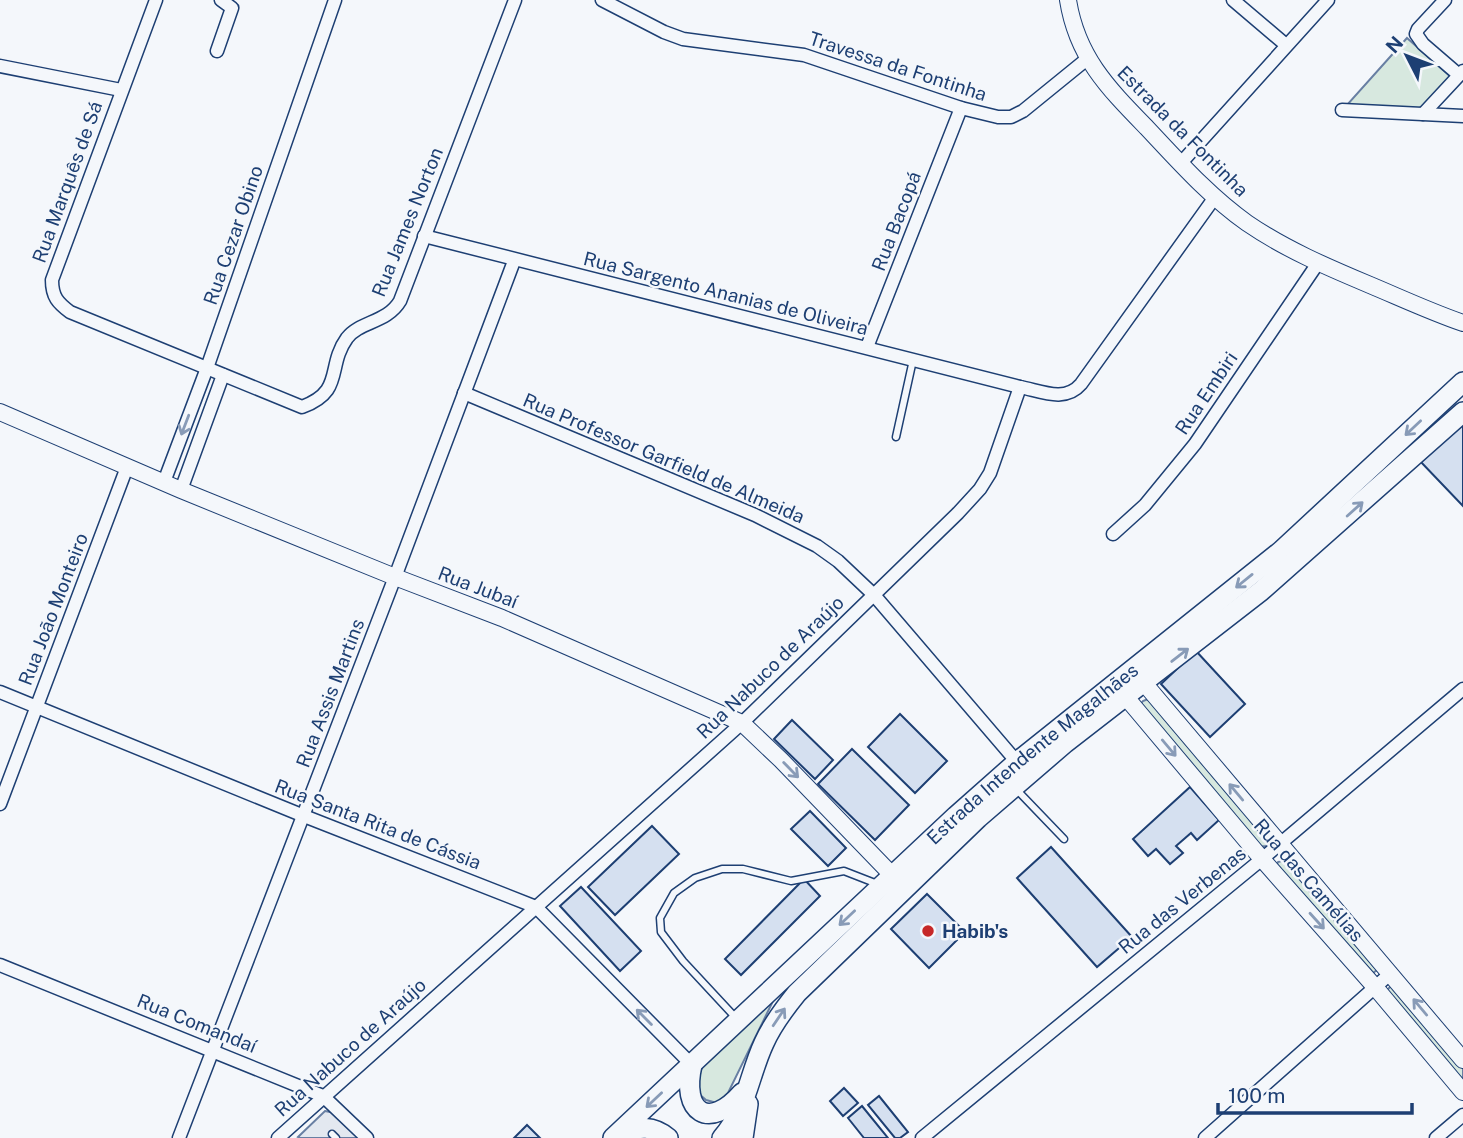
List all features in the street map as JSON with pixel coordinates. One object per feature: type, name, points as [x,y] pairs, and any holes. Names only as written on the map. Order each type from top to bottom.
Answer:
[{"type":"main road","name":"Estrada Intendente Magalhães","points":[[615,1136],[1017,762],[1280,551],[1463,382]]},
{"type":"main road","name":"Estrada Intendente Magalhães","points":[[722,1138],[737,1117],[763,1045],[777,1018],[797,993],[978,818],[1065,743],[1261,591],[1463,412]]},
{"type":"main road","points":[[692,1065],[688,1091],[691,1102],[700,1111],[708,1113],[719,1113],[730,1107],[752,1079]]},
{"type":"main road","points":[[743,1138],[752,1079]]},
{"type":"main road","points":[[615,1136],[642,1127],[655,1129],[668,1138]]},
{"type":"street","name":"Rua Marquês de Sá","points":[[156,0],[52,280],[52,290],[58,302],[70,312],[207,368]]},
{"type":"street","points":[[217,51],[232,8],[222,0]]},
{"type":"street","name":"Rua Cezar Obino","points":[[164,482],[207,368],[335,0]]},
{"type":"street","name":"Rua James Norton","points":[[207,368],[302,407],[318,400],[328,390],[348,337],[396,308],[515,0]]},
{"type":"street","name":"Travessa da Fontinha","points":[[602,0],[664,32],[683,38],[804,55],[961,108],[998,117],[1011,117],[1038,101],[1087,59]]},
{"type":"street","name":"Estrada da Fontinha","points":[[1068,0],[1087,59],[1114,95],[1216,197],[1245,221],[1272,239],[1318,263],[1463,323]]},
{"type":"street","points":[[1233,0],[1286,45]]},
{"type":"street","points":[[1181,163],[1328,0]]},
{"type":"street","points":[[1423,114],[1461,73],[1423,44],[1416,34],[1445,0]]},
{"type":"street","points":[[0,66],[121,90]]},
{"type":"street","name":"Rua Bacopá","points":[[867,347],[961,108]]},
{"type":"street","points":[[1342,110],[1463,116]]},
{"type":"street","points":[[1020,387],[1060,395],[1070,394],[1077,388],[1216,197]]},
{"type":"street","name":"Rua Sargento Ananias de Oliveira","points":[[424,236],[514,261],[1020,387]]},
{"type":"street","name":"Rua Assis Martins","points":[[179,1138],[514,261]]},
{"type":"street","name":"Rua Embiri","points":[[1113,534],[1145,505],[1195,444],[1318,263]]},
{"type":"street","points":[[181,489],[223,375]]},
{"type":"street","name":"Rua Nabuco de Araújo","points":[[278,1138],[742,723],[958,513],[980,489],[998,452],[1020,387]]},
{"type":"street","name":"Rua Professor Garfield de Almeida","points":[[464,393],[779,527],[817,546],[838,561],[874,595],[1017,762]]},
{"type":"street","name":"Rua Jubaí","points":[[0,412],[395,578],[502,618],[742,723],[781,760],[887,881]]},
{"type":"street","name":"Rua João Monteiro","points":[[0,804],[127,467]]},
{"type":"street","name":"Rua das Camélias","points":[[1144,683],[1463,1060]]},
{"type":"street","name":"Rua das Verbenas","points":[[922,1138],[1262,859],[1463,689]]},
{"type":"street","name":"Rua Santa Rita de Cássia","points":[[0,692],[536,907],[692,1065]]},
{"type":"street","name":"Rua das Camélias","points":[[1125,696],[1463,1092]]},
{"type":"street","name":"Rua Comandaí","points":[[0,965],[323,1096],[367,1138]]},
{"type":"street","points":[[1205,1138],[1391,973]]},
{"type":"street","points":[[1436,1138],[1463,1115]]},
{"type":"lane","points":[[897,437],[914,360]]},
{"type":"lane","points":[[1014,787],[1064,839]]},
{"type":"lane","points":[[739,1021],[683,961],[661,932],[660,918],[674,893],[695,878],[722,869],[743,869],[791,881],[844,871],[887,881]]},
{"type":"shaded area","points":[[1407,38],[1451,77],[1422,110],[1346,106]]},
{"type":"shaded area","points":[[1148,699],[1269,842],[1266,846],[1257,847],[1139,706]]},
{"type":"shaded area","points":[[1285,860],[1377,970],[1373,973],[1276,866],[1278,862]]},
{"type":"shaded area","points":[[1391,986],[1463,1067],[1463,1088],[1386,991]]},
{"type":"shaded area","points":[[774,999],[728,1093],[717,1103],[706,1100],[698,1093],[697,1079],[703,1065]]},
{"type":"shaded area","points":[[325,1111],[335,1113],[360,1138],[298,1137]]},
{"type":"building","points":[[1463,417],[1463,506],[1419,460]]},
{"type":"building","points":[[1196,651],[1245,704],[1210,737],[1161,684]]},
{"type":"building","points":[[900,714],[947,761],[915,793],[868,747]]},
{"type":"building","points":[[792,720],[833,760],[815,779],[774,739]]},
{"type":"building","points":[[852,749],[909,805],[875,840],[818,784]]},
{"type":"building","points":[[1190,787],[1219,820],[1197,840],[1191,833],[1176,846],[1183,853],[1170,864],[1156,849],[1148,856],[1133,839]]},
{"type":"building","points":[[810,811],[846,848],[828,866],[791,829]]},
{"type":"building","points":[[652,826],[679,854],[615,915],[588,887]]},
{"type":"building","points":[[1051,847],[1132,937],[1097,967],[1017,878]]},
{"type":"building","points":[[804,879],[820,896],[741,975],[725,959]]},
{"type":"building","points":[[581,887],[641,951],[620,971],[560,906]]},
{"type":"building","name":"Habib's","points":[[927,894],[965,932],[929,968],[891,929]]},
{"type":"building","points":[[844,1088],[858,1103],[843,1116],[830,1101]]},
{"type":"building","points":[[879,1096],[908,1132],[900,1138],[895,1138],[868,1105]]},
{"type":"building","points":[[862,1106],[888,1138],[864,1138],[848,1118]]},
{"type":"building","points":[[527,1125],[540,1138],[514,1138]]},
{"type":"place","name":"Habib's","points":[[928,931]]}]
